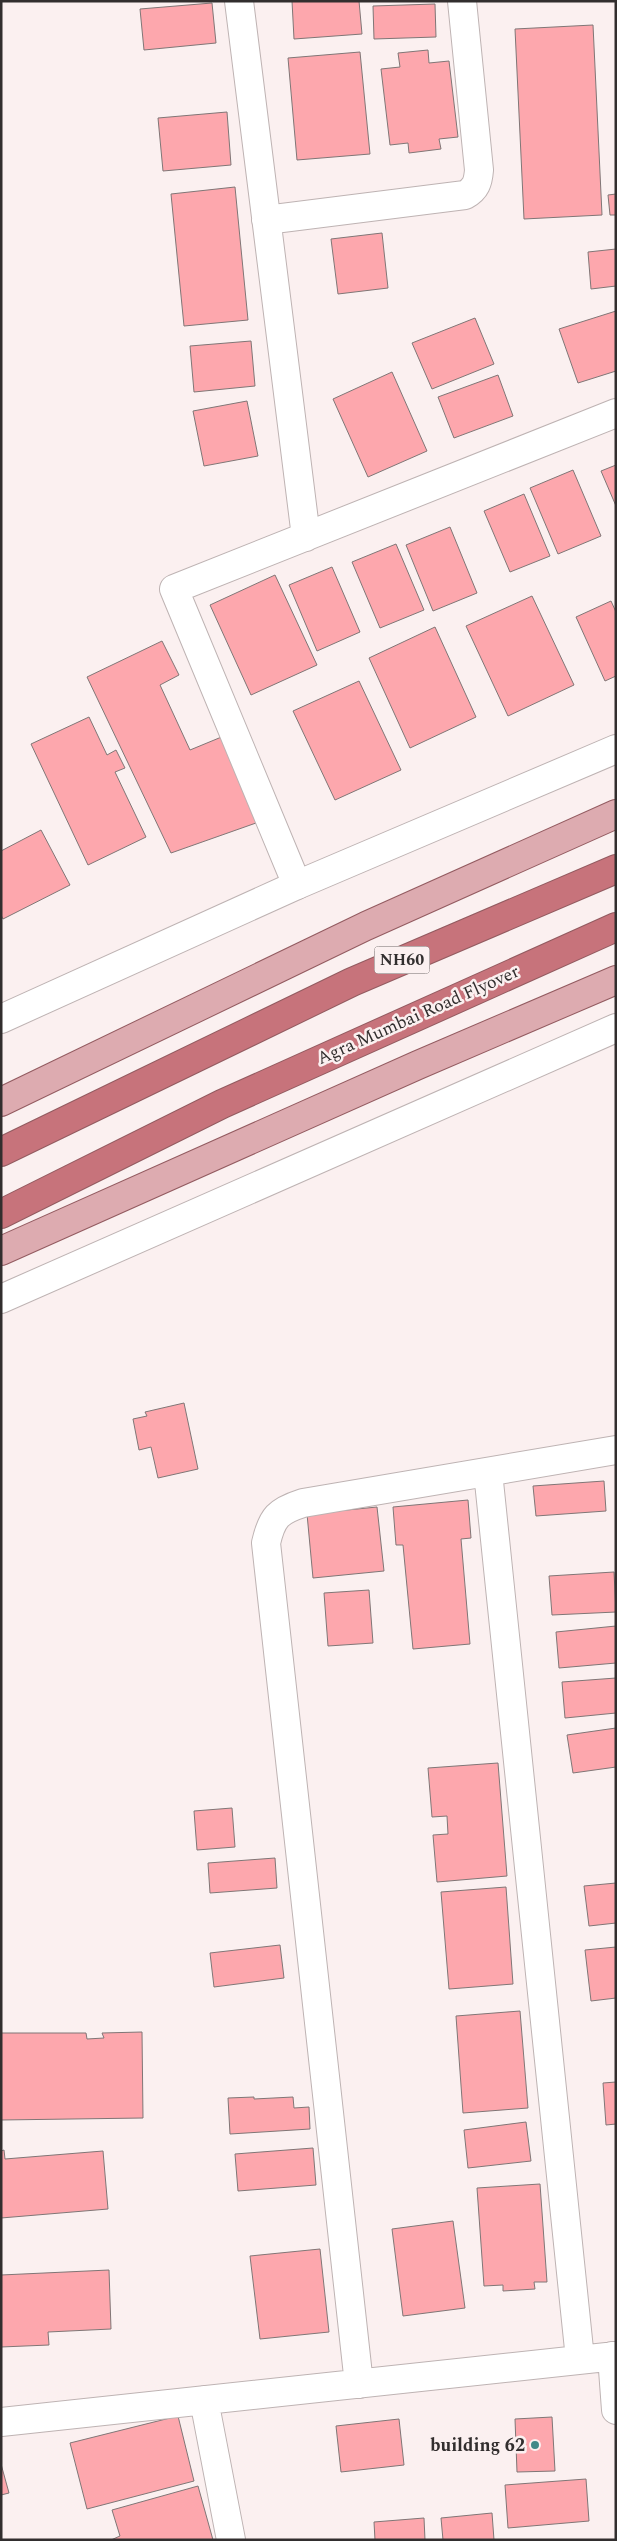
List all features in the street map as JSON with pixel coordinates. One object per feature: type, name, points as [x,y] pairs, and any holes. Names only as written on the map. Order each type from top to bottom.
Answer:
[{"type":"highway","name":"NH60","points":[[1,1152],[361,978],[616,869]]},
{"type":"highway","name":"Agra Mumbai Road Flyover","points":[[1,1214],[222,1104],[616,928]]},
{"type":"main road","points":[[1,1102],[366,926],[616,814]]},
{"type":"main road","points":[[1,1251],[409,1069],[616,980]]},
{"type":"street","points":[[239,1],[306,536]]},
{"type":"street","points":[[266,220],[465,194],[472,191],[478,182],[479,170],[462,1]]},
{"type":"street","points":[[297,885],[174,589],[616,413]]},
{"type":"street","points":[[1,1019],[297,885],[616,749]]},
{"type":"street","points":[[1,1299],[616,1028]]},
{"type":"street","points":[[360,2384],[266,1543],[269,1528],[276,1516],[285,1508],[303,1502],[616,1450]]},
{"type":"street","points":[[488,1472],[580,2359]]},
{"type":"street","points":[[1,2422],[614,2356],[616,2410]]},
{"type":"street","points":[[204,2400],[231,2540]]},
{"type":"building","points":[[292,1],[359,1],[362,34],[294,39]]},
{"type":"building","points":[[212,3],[216,43],[144,50],[140,9]]},
{"type":"building","points":[[435,4],[436,37],[374,39],[373,6]]},
{"type":"building","points":[[593,25],[602,215],[524,219],[515,29]]},
{"type":"building","points":[[428,50],[429,63],[449,61],[458,137],[439,139],[441,149],[409,153],[408,143],[390,145],[381,69],[400,67],[398,53]]},
{"type":"building","points":[[360,52],[370,154],[297,160],[288,58]]},
{"type":"building","points":[[227,112],[231,165],[163,171],[158,118]]},
{"type":"building","points":[[235,187],[248,320],[184,326],[171,194]]},
{"type":"building","points":[[616,194],[616,215],[610,215],[608,195]]},
{"type":"building","points":[[382,233],[388,288],[338,294],[331,239]]},
{"type":"building","points":[[616,249],[616,286],[591,289],[588,252]]},
{"type":"building","points":[[616,311],[616,371],[578,383],[559,329]]},
{"type":"building","points":[[475,318],[494,364],[432,389],[412,343]]},
{"type":"building","points":[[251,341],[255,386],[194,392],[190,346]]},
{"type":"building","points":[[392,372],[427,451],[368,477],[333,399]]},
{"type":"building","points":[[498,375],[513,416],[454,438],[438,397]]},
{"type":"building","points":[[247,401],[258,456],[204,466],[193,411]]},
{"type":"building","points":[[616,465],[616,506],[601,471]]},
{"type":"building","points":[[573,470],[601,536],[558,554],[530,488]]},
{"type":"building","points":[[524,494],[550,556],[510,572],[484,511]]},
{"type":"building","points":[[450,527],[477,593],[433,611],[406,545]]},
{"type":"building","points":[[396,544],[424,610],[380,628],[352,562]]},
{"type":"building","points":[[332,567],[360,632],[317,651],[289,585]]},
{"type":"building","points":[[275,575],[317,665],[251,695],[210,605]]},
{"type":"building","points":[[532,596],[574,685],[508,716],[466,626]]},
{"type":"building","points":[[611,601],[616,612],[616,676],[605,681],[576,617]]},
{"type":"building","points":[[435,627],[476,717],[410,748],[369,658]]},
{"type":"building","points":[[162,641],[179,675],[160,685],[190,750],[236,731],[273,817],[171,853],[87,677]]},
{"type":"building","points":[[359,681],[401,770],[335,800],[293,711]]},
{"type":"building","points":[[89,717],[107,755],[116,750],[125,768],[115,772],[146,837],[88,865],[31,744]]},
{"type":"building","points":[[41,830],[70,885],[3,919],[1,915],[1,851]]},
{"type":"building","points":[[184,1403],[198,1469],[158,1478],[151,1447],[139,1450],[133,1419],[147,1416],[145,1412]]},
{"type":"building","points":[[604,1481],[606,1511],[536,1516],[533,1486]]},
{"type":"building","points":[[468,1500],[471,1538],[461,1539],[470,1644],[413,1649],[403,1545],[396,1545],[393,1507]]},
{"type":"building","points":[[377,1507],[384,1571],[313,1578],[307,1514]]},
{"type":"building","points":[[614,1572],[616,1612],[552,1615],[549,1576]]},
{"type":"building","points":[[369,1590],[373,1643],[328,1646],[324,1593]]},
{"type":"building","points":[[616,1626],[616,1663],[559,1668],[556,1632]]},
{"type":"building","points":[[616,1678],[616,1713],[565,1718],[562,1682]]},
{"type":"building","points":[[616,1728],[616,1767],[573,1773],[567,1735]]},
{"type":"building","points":[[498,1763],[507,1876],[437,1882],[433,1835],[448,1834],[447,1816],[432,1817],[428,1768]]},
{"type":"building","points":[[232,1808],[235,1847],[197,1850],[194,1811]]},
{"type":"building","points":[[275,1858],[277,1888],[210,1893],[208,1863]]},
{"type":"building","points":[[616,1883],[616,1923],[589,1926],[584,1886]]},
{"type":"building","points":[[506,1887],[513,1984],[449,1989],[441,1892]]},
{"type":"building","points":[[280,1945],[284,1978],[214,1987],[210,1953]]},
{"type":"building","points":[[616,1947],[616,1998],[591,2001],[585,1950]]},
{"type":"building","points":[[520,2011],[528,2108],[463,2113],[456,2016]]},
{"type":"building","points":[[142,2032],[143,2118],[1,2120],[1,2033],[86,2033],[87,2039],[104,2038],[102,2033]]},
{"type":"building","points":[[616,2082],[616,2124],[606,2125],[603,2083]]},
{"type":"building","points":[[254,2097],[254,2099],[293,2097],[294,2108],[309,2107],[310,2129],[230,2134],[228,2098]]},
{"type":"building","points":[[526,2122],[531,2161],[468,2168],[464,2130]]},
{"type":"building","points":[[313,2148],[316,2185],[238,2191],[235,2154]]},
{"type":"building","points":[[4,2150],[5,2159],[103,2151],[108,2209],[1,2218],[1,2151]]},
{"type":"building","points":[[540,2184],[547,2282],[534,2282],[535,2289],[503,2291],[503,2285],[484,2286],[477,2188]]},
{"type":"building","points":[[453,2221],[465,2308],[403,2316],[392,2229]]},
{"type":"building","points":[[320,2249],[329,2332],[260,2339],[250,2256]]},
{"type":"building","points":[[109,2270],[111,2329],[48,2332],[49,2345],[1,2347],[1,2275]]},
{"type":"building","points":[[178,2416],[194,2481],[87,2509],[70,2443]]},
{"type":"building","name":"building 62","points":[[552,2417],[555,2471],[517,2472],[515,2419]]},
{"type":"building","points":[[399,2419],[404,2465],[341,2472],[336,2426]]},
{"type":"building","points":[[1,2464],[9,2493],[1,2495]]},
{"type":"building","points":[[586,2479],[589,2521],[508,2528],[505,2485]]},
{"type":"building","points":[[198,2486],[213,2540],[111,2540],[120,2536],[112,2510]]},
{"type":"building","points":[[492,2513],[494,2540],[443,2540],[441,2518]]},
{"type":"building","points":[[424,2518],[425,2540],[375,2540],[374,2522]]},
{"type":"place","name":"building 62","points":[[535,2445]]}]
